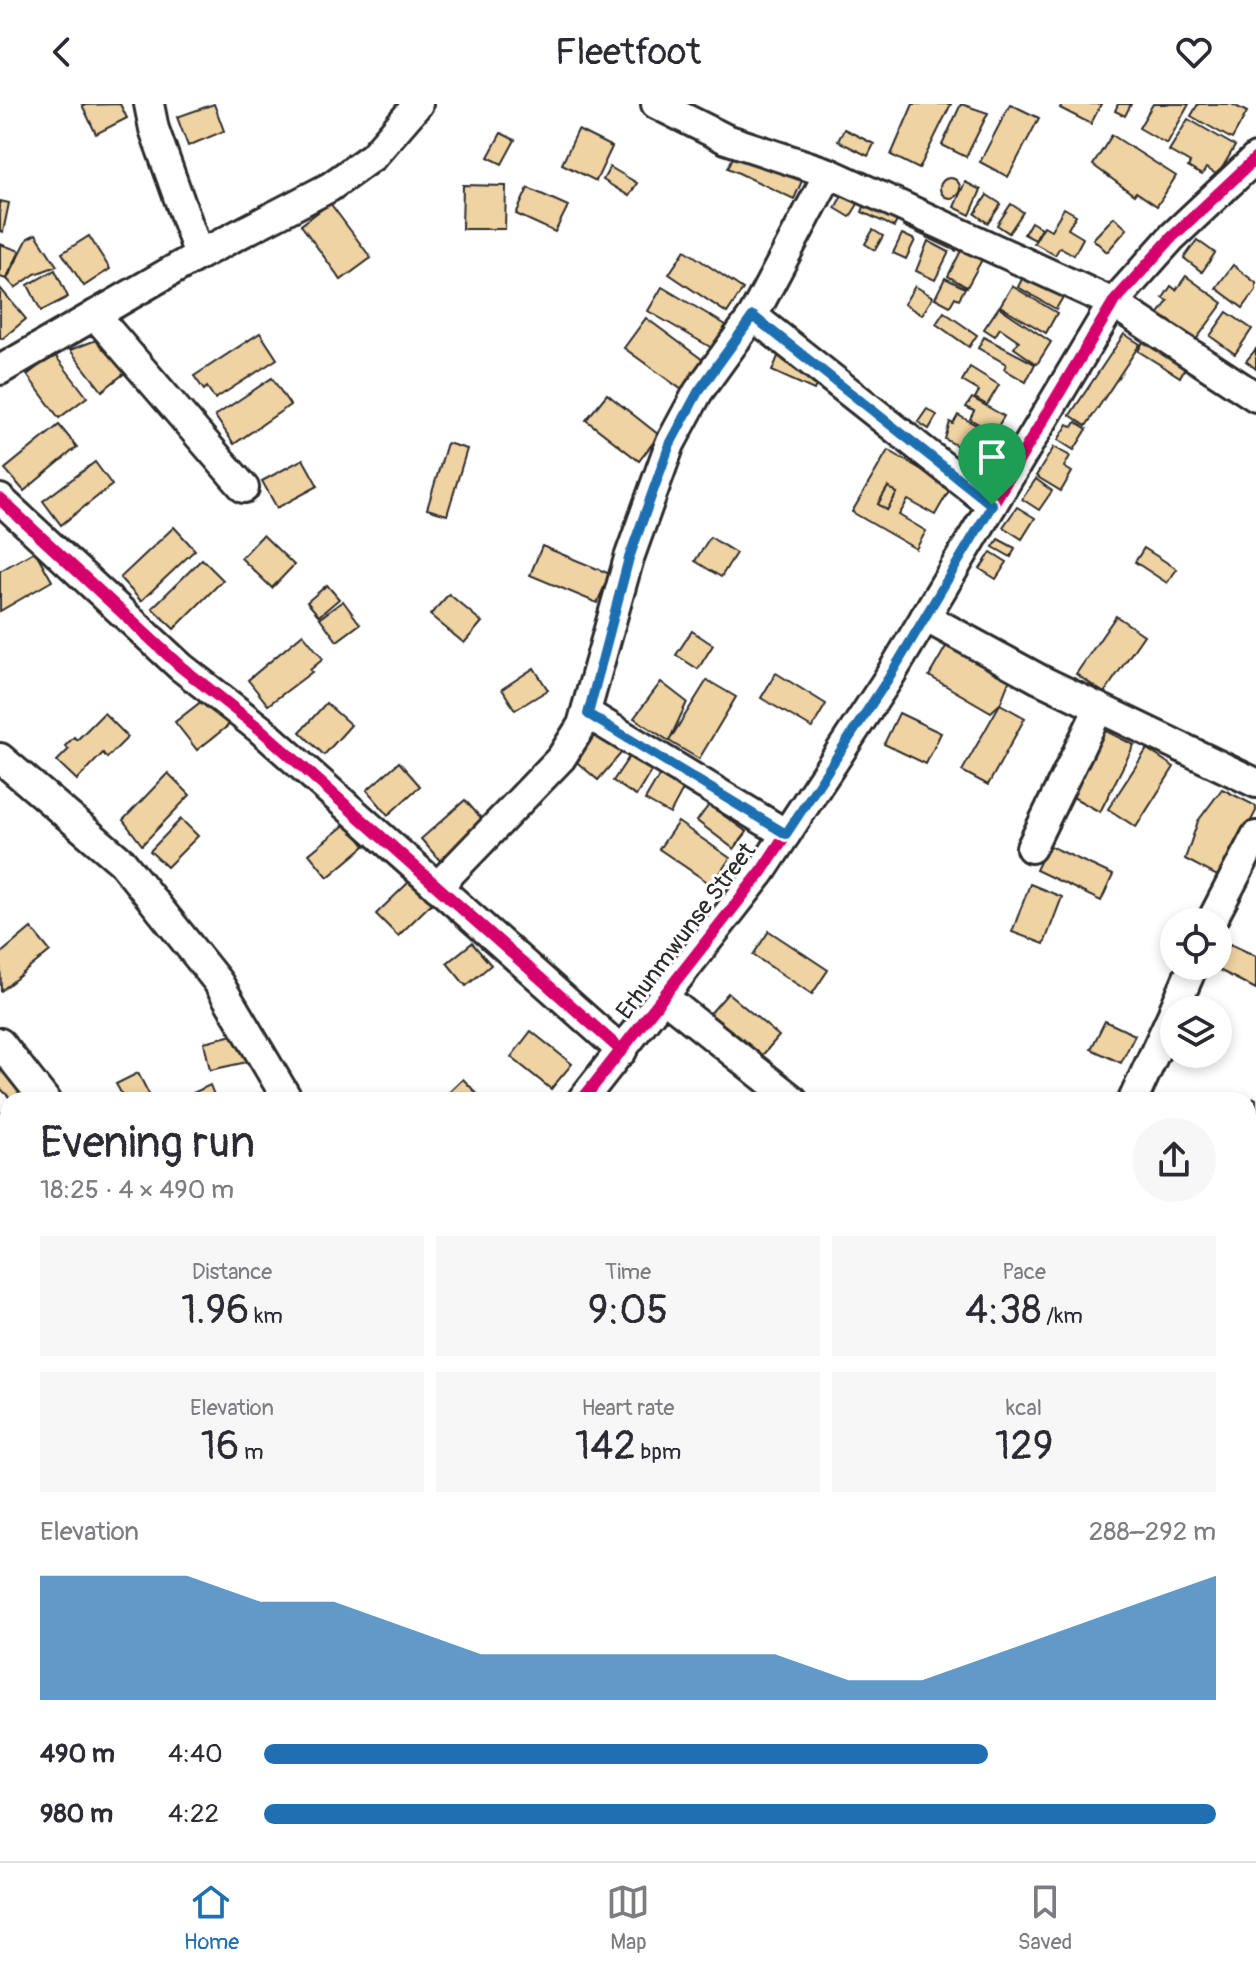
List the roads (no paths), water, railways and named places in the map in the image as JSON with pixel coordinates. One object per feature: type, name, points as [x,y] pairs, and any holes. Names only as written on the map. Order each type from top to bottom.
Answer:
[{"type":"street","points":[[149,104],[154,129],[199,255]]},
{"type":"street","points":[[0,370],[199,255],[330,187],[373,156],[418,104]]},
{"type":"street","points":[[656,104],[726,139],[829,173],[1113,303],[1256,397]]},
{"type":"street","name":"Erhunmwunse Street","points":[[589,1092],[665,998],[786,834],[925,617],[1113,303],[1172,237],[1256,158]]},
{"type":"street","points":[[437,887],[561,758],[588,714],[629,558],[670,444],[698,392],[753,316],[829,173]]},
{"type":"street","points":[[95,315],[244,488]]},
{"type":"street","points":[[753,316],[992,505]]},
{"type":"street","points":[[0,499],[181,667],[260,729],[622,1051]]},
{"type":"street","points":[[925,617],[1099,708],[1256,783]]},
{"type":"street","points":[[1031,848],[1099,708]]},
{"type":"street","points":[[588,714],[786,834]]},
{"type":"street","points":[[0,758],[122,862],[218,982],[283,1092]]},
{"type":"street","points":[[1218,908],[1256,836]]},
{"type":"street","points":[[665,998],[783,1092]]},
{"type":"street","points":[[1137,1092],[1160,1041]]},
{"type":"street","points":[[0,1043],[39,1092]]}]
